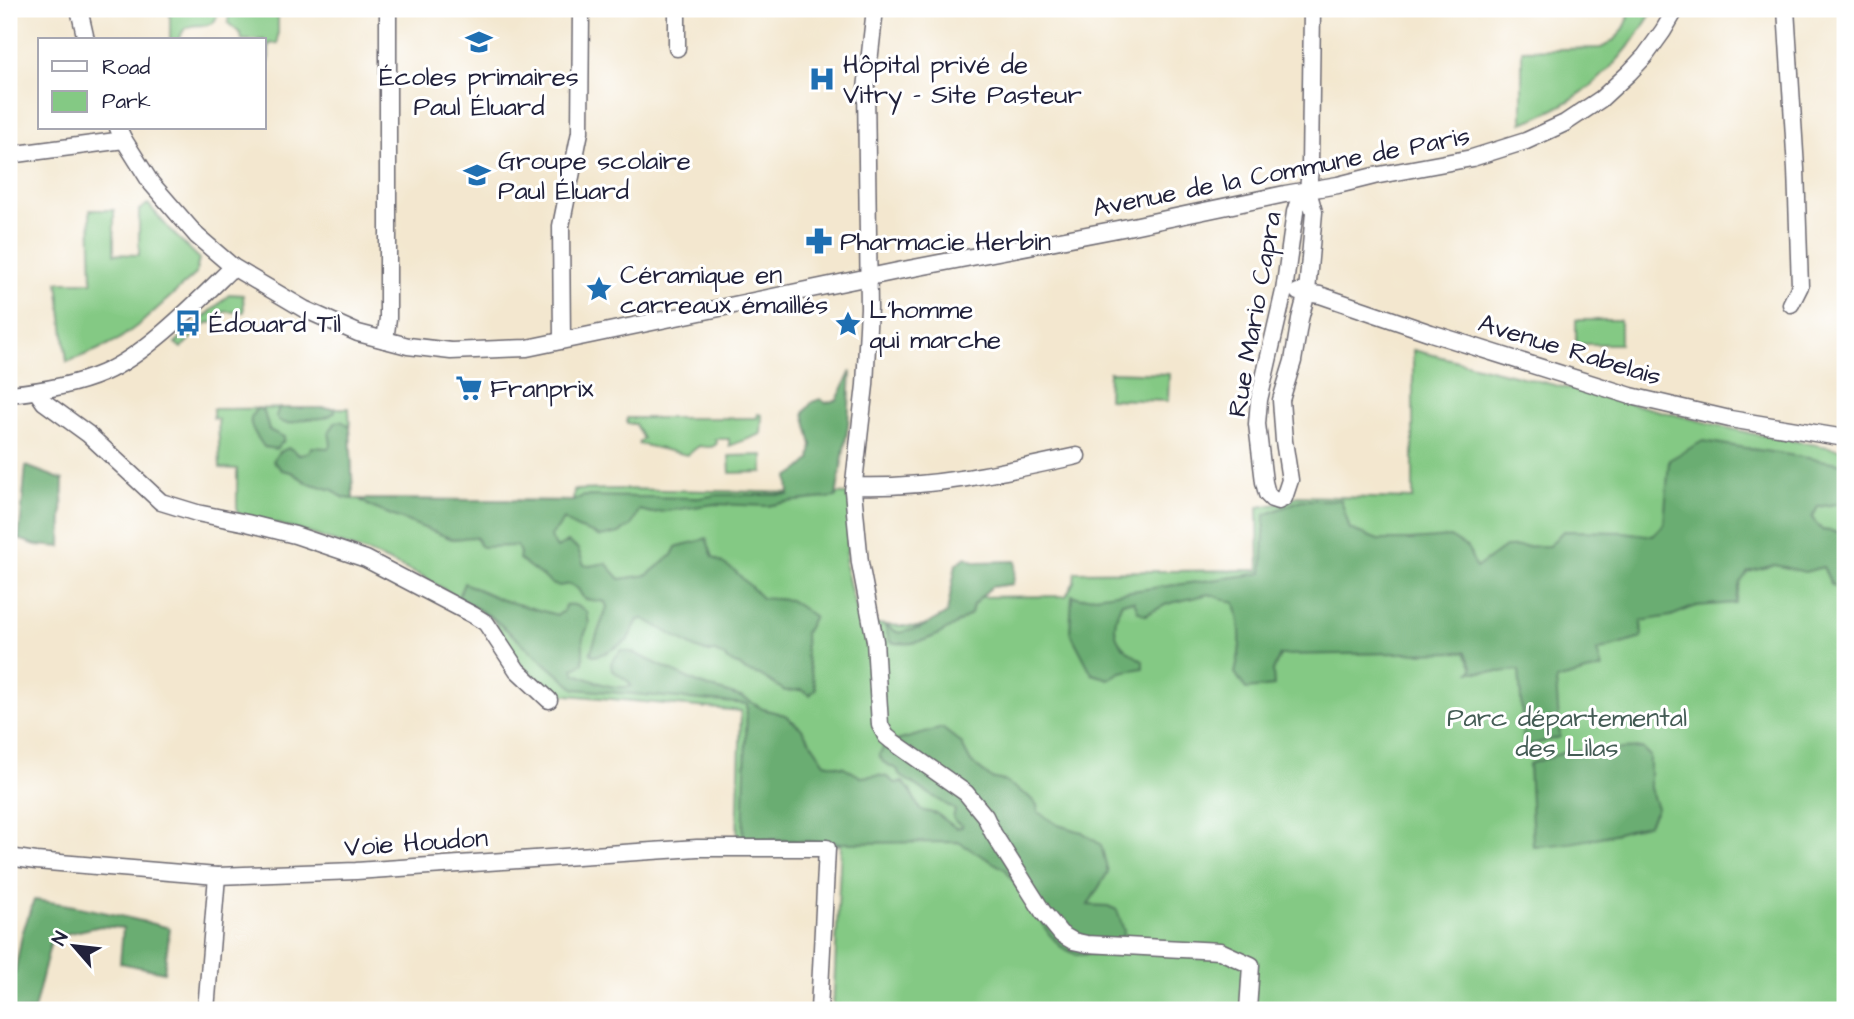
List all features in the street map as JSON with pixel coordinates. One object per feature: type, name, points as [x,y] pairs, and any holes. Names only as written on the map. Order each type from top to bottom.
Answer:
[{"type":"street","points":[[79,9],[86,38]]},
{"type":"street","points":[[385,341],[388,318],[388,9]]},
{"type":"street","points":[[562,340],[561,226],[580,132],[582,9]]},
{"type":"street","points":[[677,9],[677,48]]},
{"type":"street","points":[[875,9],[866,89],[869,278],[865,385],[854,506],[860,563],[875,641],[880,725],[886,736],[966,793],[985,816],[1043,912],[1061,934],[1073,941],[1087,944],[1220,950],[1251,965],[1248,1010]]},
{"type":"street","name":"Rue Mario Capra","points":[[1309,183],[1295,212],[1284,290],[1259,400],[1257,424],[1264,482],[1267,494],[1279,501],[1283,498],[1290,480],[1281,400],[1293,360],[1307,292],[1314,212],[1309,183],[1311,9]]},
{"type":"street","name":"Avenue de la Commune de Paris","points":[[121,134],[151,183],[197,236],[233,267],[304,309],[358,333],[408,346],[450,351],[527,348],[1285,194],[1309,183],[1374,176],[1472,159],[1527,141],[1564,123],[1601,99],[1645,56],[1676,9]]},
{"type":"street","points":[[1786,9],[1800,286],[1791,303]]},
{"type":"street","points":[[9,155],[121,134]]},
{"type":"street","points":[[9,394],[37,392],[80,382],[106,372],[160,335],[233,267]]},
{"type":"street","name":"Avenue Rabelais","points":[[1284,290],[1320,295],[1631,396],[1730,419],[1845,438]]},
{"type":"street","points":[[37,392],[44,402],[88,434],[161,502],[295,535],[366,559],[473,615],[486,623],[517,670],[549,700]]},
{"type":"street","points":[[1259,400],[1281,400]]},
{"type":"street","points":[[854,486],[880,487],[946,481],[1077,456]]},
{"type":"street","name":"Voie Houdon","points":[[9,857],[218,876],[356,871],[697,848],[827,848],[819,1010]]},
{"type":"street","points":[[206,1010],[218,876]]},
{"type":"green space","points":[[170,9],[217,9],[214,22],[188,27],[180,38],[170,38]]},
{"type":"green space","points":[[235,9],[278,9],[278,43],[269,44],[269,62],[266,63],[266,38],[242,38],[241,34],[228,23],[229,13]]},
{"type":"green space","points":[[1629,9],[1654,9],[1614,64],[1599,79],[1564,104],[1522,123],[1522,50],[1601,48],[1621,33],[1627,22]]},
{"type":"green space","points":[[148,204],[199,258],[196,274],[118,340],[67,362],[58,282],[92,282],[90,210],[114,210],[114,254],[139,255],[139,210]]},
{"type":"green space","points":[[230,294],[243,295],[244,312],[223,312],[222,322],[207,323],[181,348],[175,343]]},
{"type":"green space","points":[[1576,320],[1620,320],[1620,344],[1576,344]]},
{"type":"green space","name":"Parc départemental des Lilas","points":[[1413,350],[1749,433],[1845,450],[1845,1010],[833,1010],[841,845],[745,845],[737,840],[741,711],[557,694],[522,666],[493,620],[424,577],[372,554],[237,513],[237,469],[220,468],[218,419],[213,418],[213,409],[349,408],[353,499],[573,501],[574,490],[620,489],[850,494],[852,511],[845,565],[861,623],[915,627],[939,625],[970,597],[1066,596],[1074,582],[1075,572],[1259,570],[1258,507],[1277,504],[1298,496],[1413,499]]},
{"type":"green space","points":[[851,371],[848,426],[836,497],[768,506],[715,504],[652,513],[639,510],[632,525],[619,533],[600,537],[563,519],[551,535],[557,548],[568,542],[578,549],[584,565],[606,563],[620,579],[647,575],[672,555],[676,547],[706,538],[713,557],[735,571],[762,598],[790,600],[814,616],[805,633],[806,656],[816,689],[810,695],[802,690],[785,691],[725,657],[697,649],[644,619],[638,620],[627,641],[595,656],[591,651],[607,607],[605,602],[584,599],[578,589],[570,584],[554,585],[519,559],[517,546],[482,547],[477,538],[452,539],[371,507],[359,499],[573,501],[583,496],[699,498],[716,495],[789,495],[788,477],[810,460],[812,445],[804,413],[812,402],[820,399],[826,403],[837,400]]},
{"type":"green space","points":[[1109,372],[1169,374],[1168,401],[1108,399]]},
{"type":"green space","points":[[258,408],[264,412],[269,430],[284,437],[276,449],[264,447],[252,428],[251,418]]},
{"type":"green space","points":[[279,408],[334,408],[335,412],[325,417],[287,423],[279,421],[276,416]]},
{"type":"green space","points":[[758,414],[762,415],[761,434],[729,446],[729,439],[715,439],[717,443],[713,446],[699,446],[687,455],[639,444],[643,439],[635,424],[627,424],[627,418],[757,418]]},
{"type":"green space","points":[[341,421],[350,426],[353,499],[308,483],[291,472],[282,470],[273,461],[278,453],[288,448],[298,455],[309,452],[312,447],[328,448],[331,444],[329,432],[336,422]]},
{"type":"green space","points":[[1703,441],[1845,464],[1845,505],[1841,503],[1818,507],[1812,518],[1822,530],[1845,533],[1845,591],[1841,592],[1831,584],[1823,567],[1805,572],[1775,565],[1748,572],[1740,583],[1735,603],[1696,606],[1671,616],[1641,621],[1642,638],[1597,651],[1602,668],[1556,680],[1560,737],[1524,747],[1519,670],[1470,672],[1473,668],[1465,652],[1280,655],[1273,671],[1274,686],[1246,689],[1235,673],[1240,638],[1235,603],[1209,594],[1167,604],[1145,615],[1138,611],[1134,601],[1122,602],[1115,622],[1117,637],[1126,649],[1143,661],[1143,668],[1121,672],[1109,679],[1092,674],[1070,632],[1072,595],[1080,598],[1262,573],[1265,515],[1301,500],[1341,500],[1350,529],[1378,540],[1450,537],[1468,548],[1476,568],[1505,547],[1549,546],[1563,531],[1624,532],[1653,536],[1664,524],[1669,460]]},
{"type":"green space","points":[[763,455],[763,472],[730,473],[729,456]]},
{"type":"green space","points":[[26,466],[63,480],[61,547],[36,545],[19,539]]},
{"type":"green space","points":[[966,557],[976,562],[1016,561],[1013,584],[991,587],[973,605],[971,614],[933,637],[912,643],[890,642],[885,626],[899,633],[920,628],[947,613],[956,564]]},
{"type":"green space","points":[[464,583],[502,600],[557,615],[563,612],[565,605],[577,606],[587,612],[589,624],[583,638],[583,663],[573,669],[575,674],[610,686],[631,686],[612,670],[611,663],[621,650],[634,653],[700,684],[785,715],[801,728],[825,763],[844,767],[861,777],[878,775],[895,783],[903,782],[920,810],[937,814],[956,828],[962,827],[953,818],[955,810],[899,775],[898,770],[883,762],[879,755],[884,746],[893,742],[942,728],[961,743],[971,762],[991,778],[1004,781],[1028,796],[1037,805],[1038,812],[1058,825],[1082,832],[1101,845],[1108,872],[1088,905],[1108,906],[1117,910],[1124,931],[1118,948],[1098,954],[1077,955],[1061,947],[1049,934],[1006,870],[958,842],[843,843],[743,838],[747,704],[575,689],[493,618],[458,597]]},
{"type":"green space","points":[[1642,748],[1650,756],[1650,788],[1657,808],[1649,824],[1591,839],[1533,846],[1529,764],[1565,752]]},
{"type":"green space","points":[[34,900],[85,908],[170,928],[164,972],[120,963],[123,928],[101,926],[52,937],[34,1010],[9,1010],[9,972],[15,973],[22,934]]},
{"type":"place","name":"Écoles primaires Paul Éluard","points":[[479,42]]},
{"type":"place","name":"Hôpital privé de Vitry - Site Pasteur","points":[[822,79]]},
{"type":"place","name":"Groupe scolaire Paul Éluard","points":[[477,175]]},
{"type":"place","name":"Pharmacie Herbin","points":[[819,241]]},
{"type":"place","name":"Céramique en carreaux émaillés","points":[[599,289]]},
{"type":"place","name":"Édouard Til","points":[[188,323]]},
{"type":"place","name":"L'homme qui marche","points":[[848,324]]},
{"type":"place","name":"Franprix","points":[[469,388]]}]
